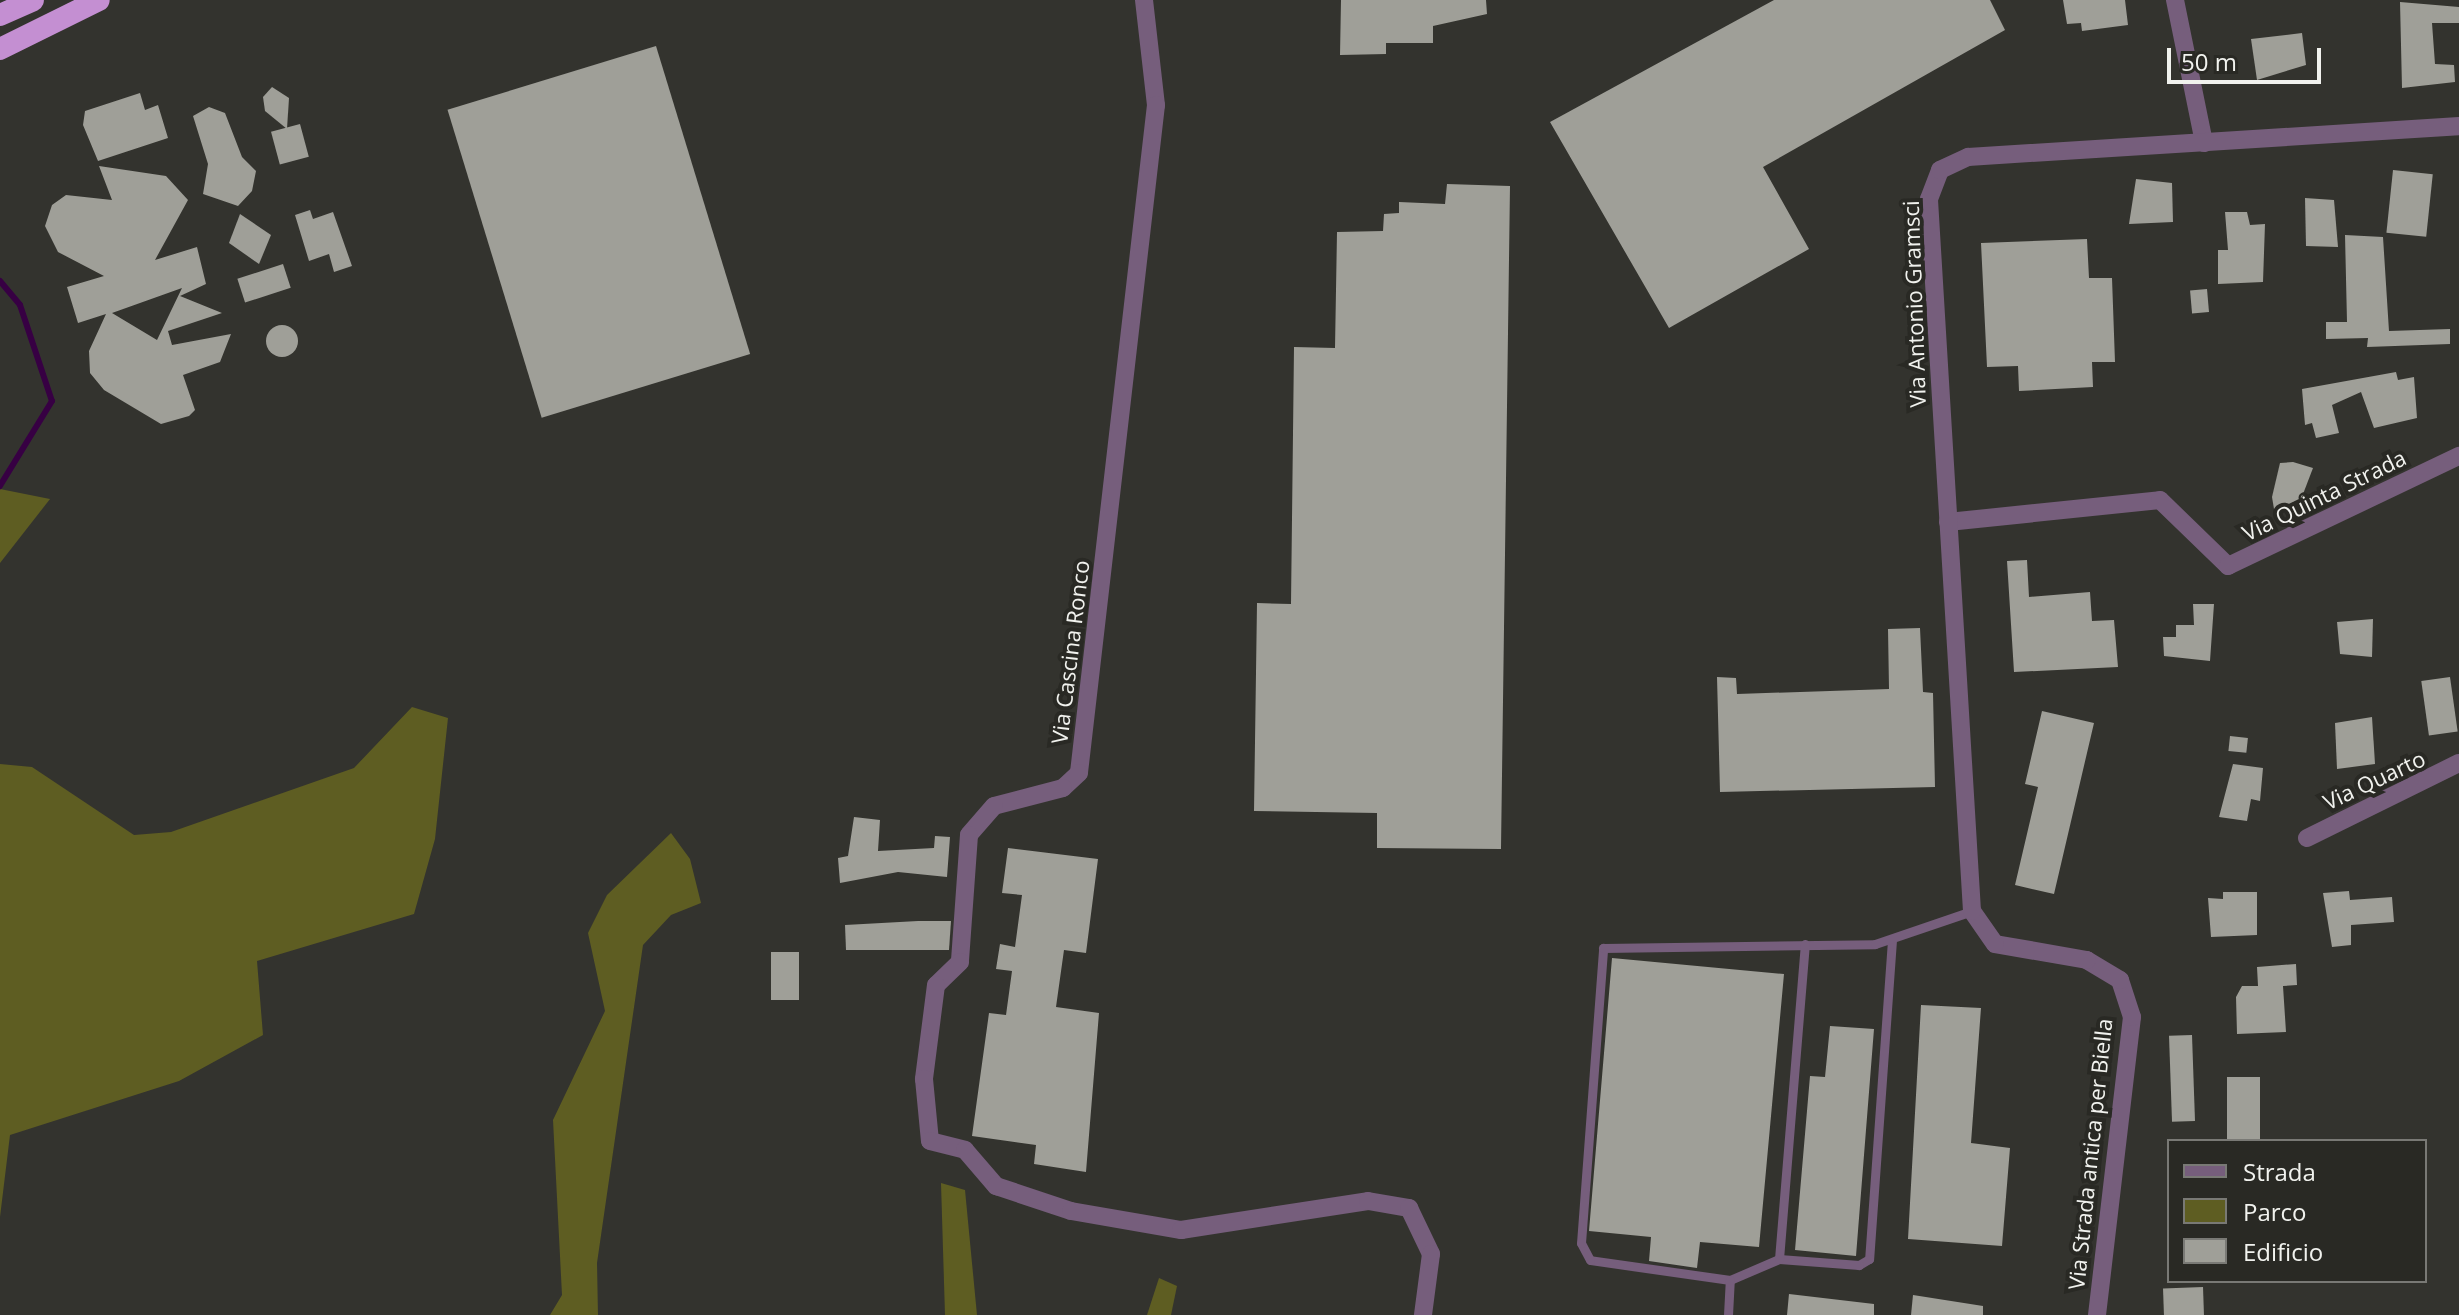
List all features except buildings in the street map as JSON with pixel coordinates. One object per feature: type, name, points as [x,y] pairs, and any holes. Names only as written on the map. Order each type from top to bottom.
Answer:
[{"type":"highway","points":[[0,15],[33,0]]},
{"type":"highway","points":[[0,49],[99,0]]},
{"type":"street","name":"Via Cascina Ronco","points":[[1144,0],[1156,105],[1079,773],[1063,788],[994,806],[969,835],[960,962],[936,985],[924,1079],[930,1141],[965,1150],[996,1186],[1071,1211],[1181,1230],[1368,1201],[1409,1208],[1431,1254],[1423,1315]]},
{"type":"street","points":[[2175,0],[2204,143]]},
{"type":"street","name":"Via Antonio Gramsci","points":[[1972,911],[1929,199],[1940,170],[1968,157],[2459,126]]},
{"type":"street","name":"Via Quinta Strada","points":[[1948,522],[2160,500],[2228,566],[2459,456]]},
{"type":"street","name":"Via Quarto","points":[[2307,838],[2459,763]]},
{"type":"street","name":"Via Strada antica per Biella","points":[[1972,911],[1995,944],[2087,960],[2120,980],[2132,1017],[2097,1315]]},
{"type":"lane","points":[[1892,940],[1869,1259],[1859,1265],[1779,1259],[1730,1280],[1606,1267],[1590,1260],[1581,1243],[1597,961],[1603,948],[1619,943],[1805,944],[1892,940],[1972,911]]},
{"type":"lane","points":[[1779,1259],[1805,944]]},
{"type":"lane","points":[[1728,1315],[1730,1280]]},
{"type":"green space","points":[[0,489],[50,499],[0,563]]},
{"type":"green space","points":[[412,707],[448,718],[435,839],[414,914],[257,961],[263,1035],[179,1081],[10,1135],[0,1217],[0,764],[32,767],[134,835],[171,832],[354,768]]},
{"type":"green space","points":[[671,833],[690,859],[701,903],[671,915],[643,945],[597,1263],[598,1315],[550,1315],[562,1295],[553,1120],[605,1011],[588,933],[607,895]]},
{"type":"green space","points":[[941,1183],[965,1190],[977,1315],[945,1315]]},
{"type":"green space","points":[[1159,1278],[1177,1286],[1171,1315],[1147,1315]]},
{"type":"waterway","points":[[0,281],[20,305],[52,401],[0,486]]}]
